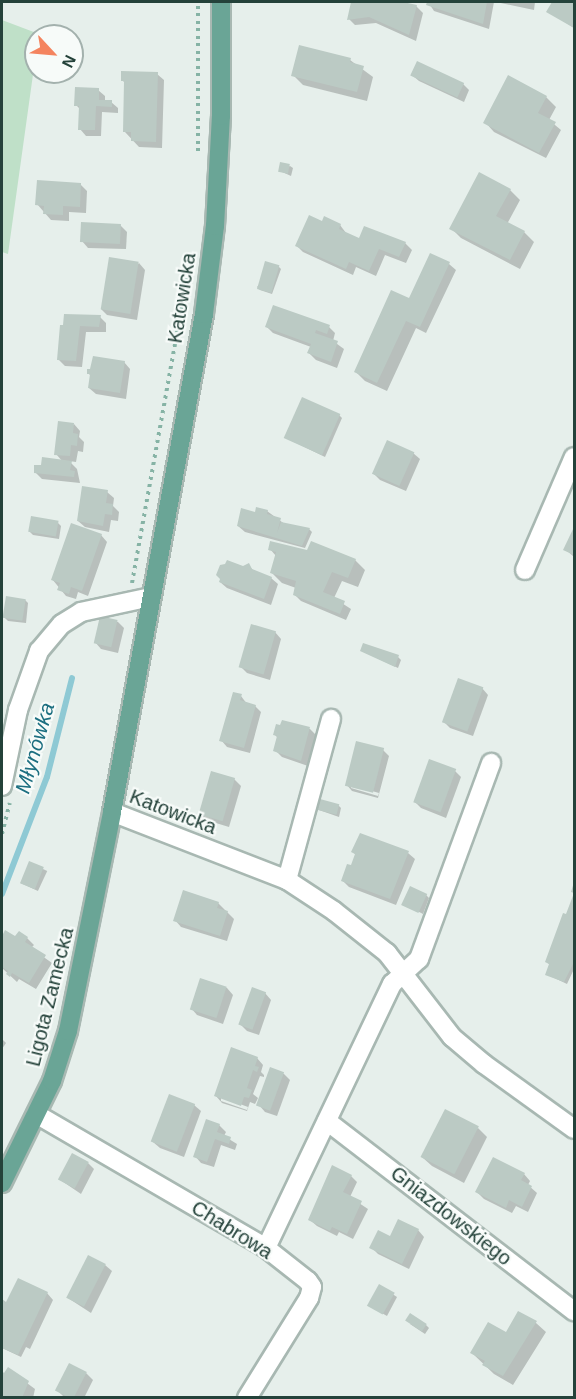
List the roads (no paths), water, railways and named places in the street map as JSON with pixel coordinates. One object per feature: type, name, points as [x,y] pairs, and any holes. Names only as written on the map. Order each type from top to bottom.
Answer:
[{"type":"main road","name":"Katowicka","points":[[112,813],[204,314],[215,226],[220,116],[221,2]]},
{"type":"main road","name":"Ligota Zamecka","points":[[2,1183],[52,1081],[68,1031],[112,813]]},
{"type":"street","points":[[525,570],[574,457]]},
{"type":"street","points":[[6,792],[18,710],[39,651],[62,624],[81,612],[151,597]]},
{"type":"street","points":[[287,880],[331,719]]},
{"type":"street","points":[[266,1248],[392,984],[419,959],[491,763]]},
{"type":"street","name":"Katowicka","points":[[112,813],[287,880],[334,911],[387,953],[404,974]]},
{"type":"street","points":[[404,974],[452,1037],[484,1064],[574,1129]]},
{"type":"street","name":"Chabrowa","points":[[36,1114],[266,1248],[312,1287],[309,1298],[247,1398]]},
{"type":"street","name":"Gniazdowskiego","points":[[327,1121],[574,1311]]},
{"type":"waterway","name":"Młynówka","points":[[2,894],[47,777],[72,678]]}]
